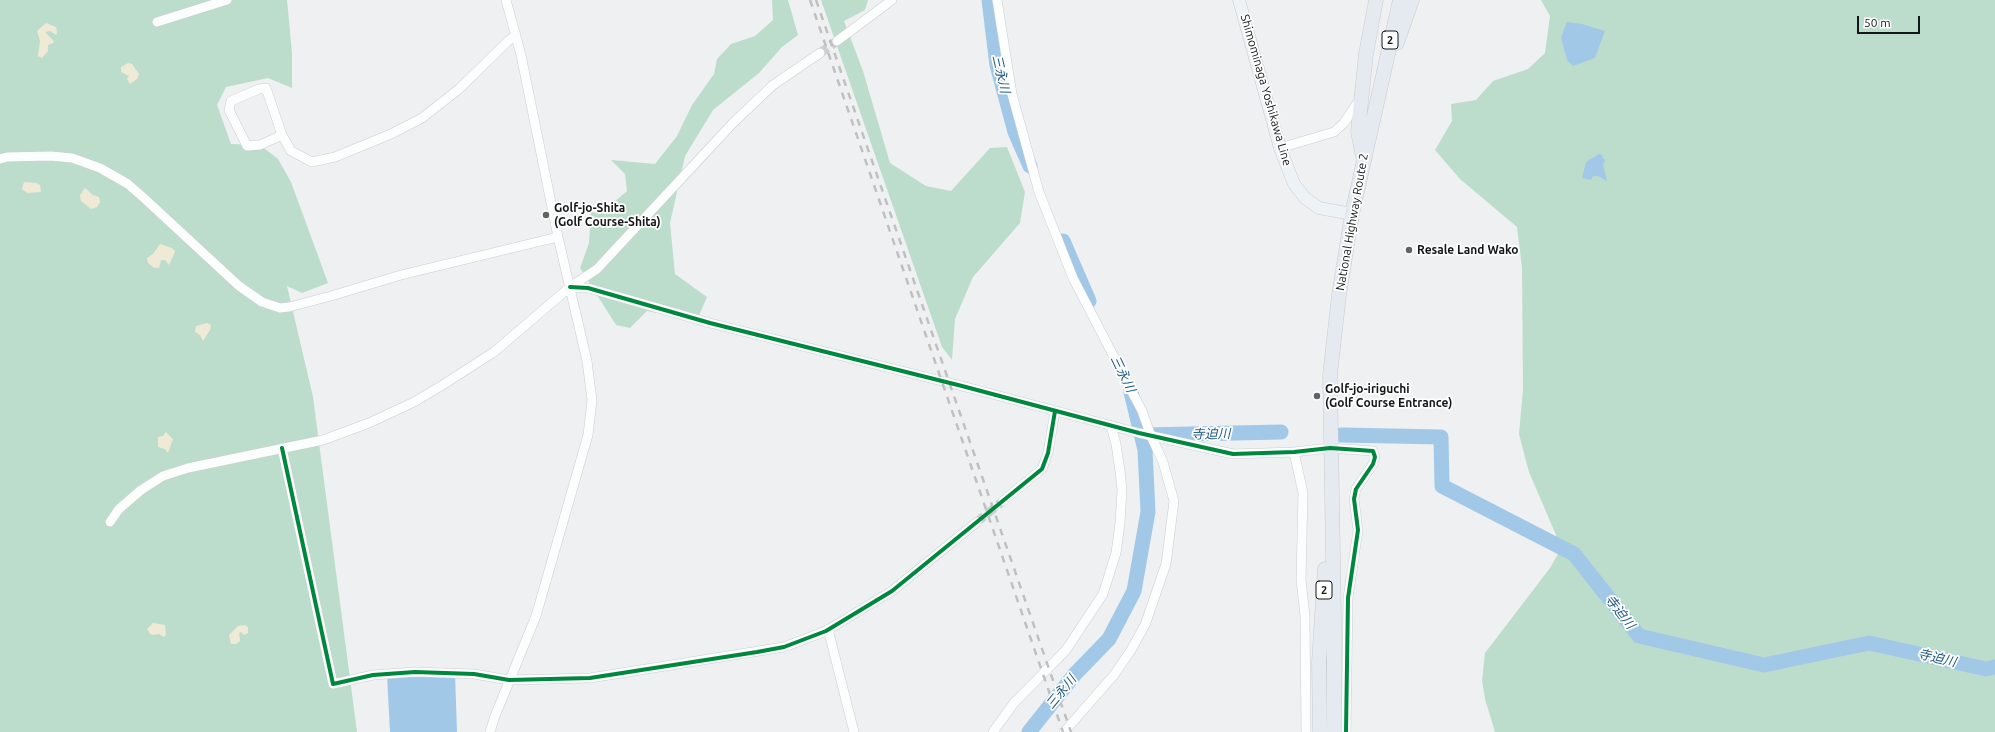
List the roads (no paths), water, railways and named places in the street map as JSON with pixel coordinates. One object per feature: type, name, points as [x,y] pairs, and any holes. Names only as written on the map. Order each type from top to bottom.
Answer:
[{"type":"highway","points":[[1363,161],[1358,131],[1366,54],[1376,0]]},
{"type":"highway","name":"National Highway Route 2","points":[[1334,732],[1334,617],[1330,448],[1330,375],[1339,295],[1352,214],[1400,0]]},
{"type":"highway","points":[[1381,80],[1412,0]]},
{"type":"highway","name":"National Highway Route 2","points":[[1320,732],[1319,662],[1330,448]]},
{"type":"main road","name":"Shimominaga Yoshikawa Line","points":[[1239,0],[1280,148],[1294,184],[1305,198],[1319,208],[1352,214]]},
{"type":"street","points":[[157,22],[227,0]]},
{"type":"street","points":[[490,732],[509,680],[536,616],[588,435],[592,400],[587,361],[558,237],[516,36],[506,0]]},
{"type":"street","points":[[837,41],[892,0]]},
{"type":"street","points":[[997,0],[1012,94],[1039,192],[1073,278],[1142,411],[1163,462],[1174,502],[1166,564],[1145,625],[1131,650],[1114,675],[1064,732]]},
{"type":"street","points":[[282,135],[260,145],[247,146],[229,110],[231,102],[259,89],[266,88],[282,135],[291,151],[312,162],[335,157],[391,134],[422,118],[439,106],[508,41],[516,36]]},
{"type":"street","points":[[110,522],[119,510],[141,490],[163,476],[188,468],[330,437],[369,423],[428,394],[494,352],[570,286],[597,269],[733,123],[773,85],[820,53]]},
{"type":"street","points":[[1280,148],[1334,132],[1353,112],[1362,95]]},
{"type":"street","points":[[0,159],[7,157],[51,156],[72,158],[100,168],[128,184],[239,286],[262,302],[280,308],[289,307],[409,273],[558,237]]},
{"type":"street","points":[[570,286],[588,288],[717,325],[962,386],[1111,426],[1233,454],[1294,452],[1330,448],[1373,451],[1375,457],[1373,464],[1356,489],[1354,500],[1358,530],[1348,598],[1346,732]]},
{"type":"street","points":[[1003,501],[1042,469],[1048,453],[1055,411]]},
{"type":"street","points":[[993,732],[1014,703],[1066,650],[1103,594],[1116,552],[1122,490],[1116,444],[1111,426]]},
{"type":"street","points":[[282,448],[333,684],[373,675],[415,672],[474,674],[509,680],[590,678],[784,647],[828,629],[892,591],[977,522]]},
{"type":"street","points":[[1294,452],[1303,493],[1302,580],[1305,616],[1306,732]]},
{"type":"street","points":[[828,629],[854,732]]},
{"type":"water","points":[[1567,22],[1582,24],[1605,31],[1595,58],[1573,66],[1567,60],[1561,37]]},
{"type":"water","points":[[1599,154],[1603,155],[1602,157],[1605,160],[1603,165],[1607,181],[1598,176],[1593,176],[1591,180],[1582,178],[1586,162]]},
{"type":"water","points":[[455,673],[457,732],[390,732],[387,675]]},
{"type":"waterway","name":"三永川","points":[[989,0],[997,65],[1015,132],[1030,166]]},
{"type":"waterway","name":"三永川","points":[[1063,241],[1089,301]]},
{"type":"waterway","name":"三永川","points":[[1029,732],[1075,674],[1109,639],[1134,591],[1148,512],[1145,450],[1131,392]]},
{"type":"waterway","name":"寺迫川","points":[[1145,435],[1281,432]]},
{"type":"waterway","name":"寺迫川","points":[[1341,435],[1441,437],[1442,486],[1574,554],[1639,636],[1764,665],[1869,643],[1986,669],[1995,667]]},
{"type":"tunnel","points":[[820,53],[837,41]]},
{"type":"tunnel","points":[[977,522],[1003,501]]},
{"type":"railway","points":[[810,0],[1063,732]]},
{"type":"railway","points":[[816,0],[1071,732]]},
{"type":"place","name":"Golf-jo-Shita (Golf Course-Shita)","points":[[546,215]]},
{"type":"place","name":"Resale Land Wako","points":[[1409,250]]},
{"type":"place","name":"Golf-jo-iriguchi (Golf Course Entrance)","points":[[1317,396]]}]
